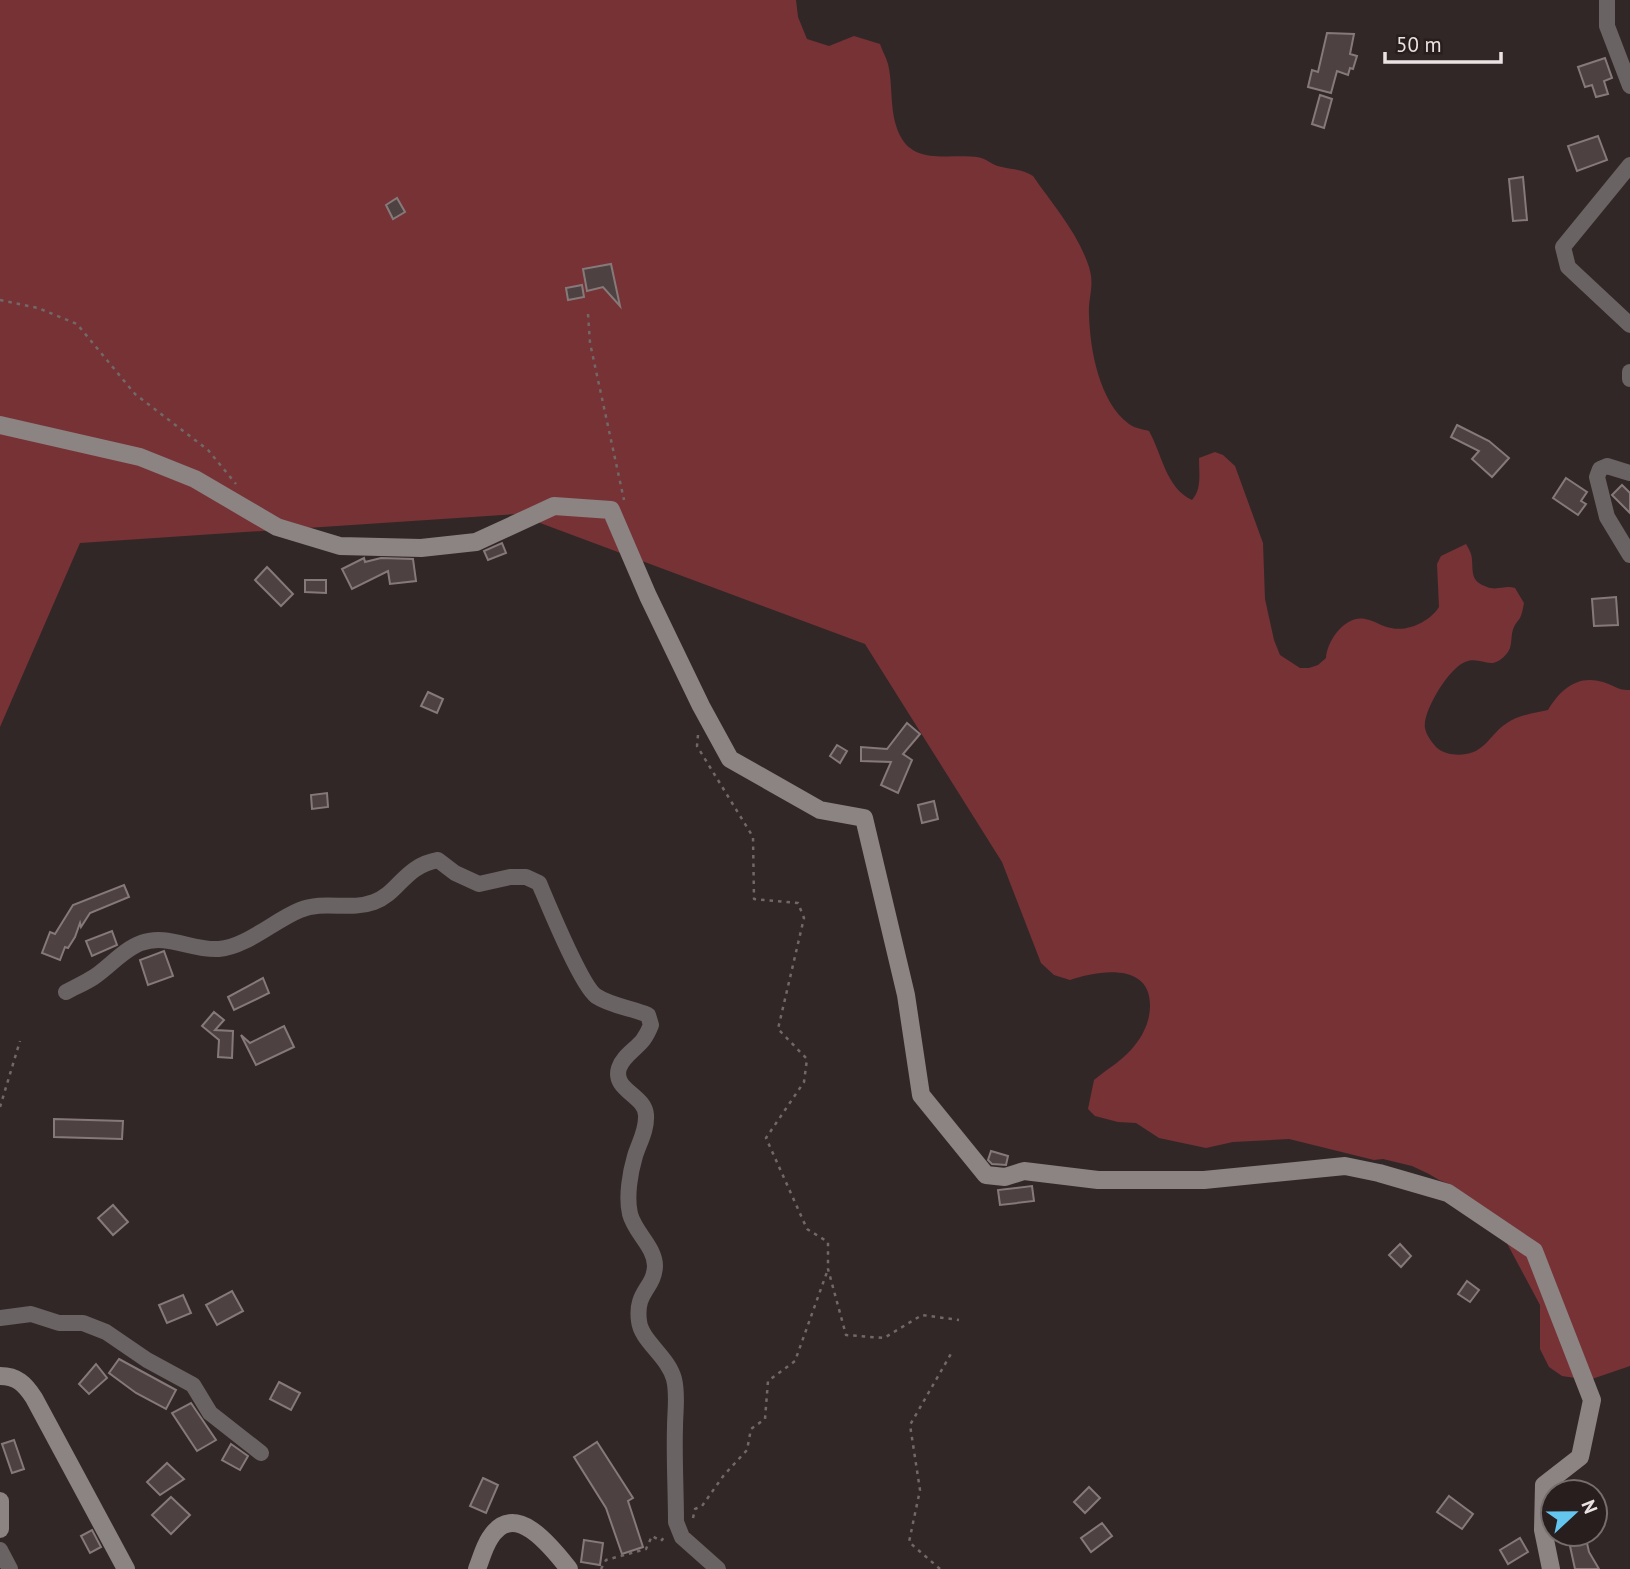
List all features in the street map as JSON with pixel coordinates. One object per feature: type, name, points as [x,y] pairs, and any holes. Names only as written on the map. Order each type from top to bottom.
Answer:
[{"type":"street","points":[[1607,0],[1607,26],[1630,86]]},
{"type":"street","points":[[1630,165],[1563,247],[1568,267],[1630,325]]},
{"type":"street","points":[[1630,372],[1630,379]]},
{"type":"street","points":[[0,425],[140,457],[195,479],[277,527],[340,546],[421,548],[476,542],[554,506],[611,510],[683,669],[730,759],[820,810],[864,818],[906,995],[921,1095],[986,1175],[1005,1177],[1024,1171],[1098,1180],[1205,1180],[1345,1166],[1448,1193],[1534,1251],[1592,1400],[1580,1457],[1544,1485],[1544,1530],[1550,1569]]},
{"type":"street","points":[[1630,473],[1607,466],[1600,469],[1597,477],[1607,517],[1630,555]]},
{"type":"street","points":[[66,992],[93,978],[140,943],[161,939],[199,950],[222,949],[301,909],[319,905],[352,906],[375,902],[424,862],[438,860],[455,873],[479,884],[510,877],[526,877],[539,883],[594,994],[608,1002],[648,1015],[651,1026],[644,1039],[625,1057],[619,1068],[619,1079],[625,1088],[641,1101],[646,1114],[631,1180],[630,1214],[651,1251],[655,1265],[653,1278],[638,1300],[639,1325],[666,1360],[674,1379],[677,1404],[676,1522],[682,1537],[718,1569]]},
{"type":"street","points":[[0,1318],[31,1314],[59,1324],[83,1323],[106,1332],[193,1385],[210,1413],[261,1453]]},
{"type":"street","points":[[0,1376],[18,1379],[34,1398],[125,1569]]},
{"type":"street","points":[[0,1501],[0,1530]]},
{"type":"street","points":[[477,1569],[491,1537],[499,1528],[520,1525],[533,1529],[550,1544],[569,1569]]},
{"type":"street","points":[[0,1550],[10,1569]]},
{"type":"path","points":[[0,300],[38,308],[77,324],[135,394],[208,450],[236,483]]},
{"type":"path","points":[[588,314],[590,343],[626,509]]},
{"type":"path","points":[[698,733],[697,746],[753,837],[754,899],[797,903],[804,918],[778,1029],[807,1059],[804,1082],[766,1138],[807,1229],[828,1242],[828,1269],[845,1335],[884,1338],[922,1315],[959,1320]]},
{"type":"path","points":[[0,1107],[20,1041]]},
{"type":"path","points":[[601,1569],[606,1560],[646,1549],[652,1536],[661,1541],[676,1522],[692,1520],[695,1509],[702,1506],[724,1475],[747,1450],[751,1429],[765,1419],[768,1381],[795,1360],[828,1269]]},
{"type":"path","points":[[940,1569],[909,1542],[920,1490],[910,1426],[952,1352]]},
{"type":"shaded area","points":[[0,0],[796,0],[798,17],[807,39],[829,46],[854,36],[880,44],[890,73],[895,121],[902,139],[909,147],[926,155],[980,158],[1029,174],[1064,220],[1084,255],[1091,274],[1090,329],[1094,359],[1103,389],[1110,402],[1129,424],[1149,431],[1176,487],[1192,500],[1199,486],[1199,458],[1215,452],[1223,455],[1235,466],[1263,543],[1265,599],[1280,655],[1300,668],[1309,668],[1326,658],[1338,631],[1351,621],[1365,619],[1398,629],[1425,621],[1439,607],[1437,564],[1441,556],[1466,544],[1478,582],[1491,588],[1515,588],[1524,603],[1508,652],[1497,662],[1465,662],[1438,691],[1425,721],[1429,738],[1436,747],[1454,755],[1473,752],[1484,746],[1501,727],[1512,720],[1548,710],[1564,690],[1577,682],[1594,680],[1622,690],[1630,690],[1630,1366],[1589,1380],[1562,1376],[1549,1367],[1540,1349],[1540,1305],[1494,1219],[1452,1185],[1412,1166],[1383,1159],[1374,1160],[1289,1139],[1233,1142],[1206,1148],[1159,1138],[1136,1123],[1095,1116],[1088,1109],[1094,1080],[1126,1055],[1141,1036],[1149,1016],[1148,992],[1142,982],[1133,976],[1108,972],[1070,980],[1054,975],[1041,963],[1002,862],[865,644],[516,514],[80,543],[0,727]]},
{"type":"building","points":[[1327,33],[1354,34],[1350,54],[1357,56],[1348,75],[1337,71],[1331,93],[1308,87],[1312,70],[1318,72]]},
{"type":"building","points":[[1605,58],[1612,78],[1604,81],[1608,94],[1596,97],[1592,85],[1585,87],[1578,67]]},
{"type":"building","points":[[1320,95],[1332,99],[1324,128],[1312,124]]},
{"type":"building","points":[[1598,136],[1607,160],[1577,171],[1568,146]]},
{"type":"building","points":[[1523,177],[1527,220],[1513,221],[1509,179]]},
{"type":"building","points":[[397,198],[405,212],[393,219],[386,205]]},
{"type":"building","points":[[611,264],[620,306],[603,287],[587,291],[583,269]]},
{"type":"building","points":[[582,285],[584,297],[568,300],[566,288]]},
{"type":"building","points":[[1457,425],[1489,441],[1509,458],[1492,477],[1472,459],[1479,451],[1451,437]]},
{"type":"building","points":[[1566,478],[1587,492],[1581,501],[1586,504],[1578,515],[1553,498]]},
{"type":"building","points":[[1622,485],[1630,493],[1630,513],[1612,495]]},
{"type":"building","points":[[502,543],[506,553],[488,560],[484,551]]},
{"type":"building","points":[[364,558],[365,562],[381,558],[413,559],[416,581],[390,584],[388,571],[352,589],[342,569]]},
{"type":"building","points":[[267,567],[293,594],[281,606],[255,580]]},
{"type":"building","points":[[305,580],[326,580],[326,593],[305,592]]},
{"type":"building","points":[[1616,597],[1618,625],[1594,626],[1592,599]]},
{"type":"building","points":[[428,692],[443,699],[437,713],[421,706]]},
{"type":"building","points":[[907,723],[920,734],[903,754],[912,760],[898,793],[881,785],[891,762],[861,761],[861,747],[887,749]]},
{"type":"building","points":[[837,745],[847,751],[840,763],[830,756]]},
{"type":"building","points":[[327,793],[328,807],[312,809],[311,795]]},
{"type":"building","points":[[934,801],[938,819],[922,823],[918,805]]},
{"type":"building","points":[[124,885],[129,897],[90,913],[81,927],[80,923],[75,937],[68,948],[65,947],[60,960],[42,953],[50,932],[55,934],[73,905]]},
{"type":"building","points":[[112,931],[117,945],[92,956],[86,941]]},
{"type":"building","points":[[164,951],[173,976],[148,985],[140,960]]},
{"type":"building","points":[[263,978],[269,993],[234,1010],[228,997]]},
{"type":"building","points":[[214,1012],[224,1020],[215,1030],[233,1031],[232,1058],[218,1057],[219,1040],[202,1026]]},
{"type":"building","points":[[284,1026],[294,1047],[256,1065],[241,1035],[250,1043]]},
{"type":"building","points":[[54,1119],[123,1121],[122,1139],[54,1137]]},
{"type":"building","points":[[991,1151],[1008,1156],[1006,1165],[992,1164],[988,1160]]},
{"type":"building","points":[[1032,1186],[1034,1201],[1000,1205],[998,1190]]},
{"type":"building","points":[[113,1205],[128,1222],[113,1235],[98,1218]]},
{"type":"building","points":[[1400,1244],[1411,1256],[1401,1267],[1389,1255]]},
{"type":"building","points":[[1467,1281],[1479,1290],[1470,1302],[1458,1294]]},
{"type":"building","points":[[232,1291],[243,1311],[217,1325],[206,1305]]},
{"type":"building","points":[[183,1295],[191,1313],[167,1323],[159,1305]]},
{"type":"building","points":[[119,1359],[176,1390],[166,1409],[136,1393],[109,1373]]},
{"type":"building","points":[[96,1364],[107,1378],[89,1394],[79,1384]]},
{"type":"building","points":[[279,1382],[300,1393],[291,1410],[270,1399]]},
{"type":"building","points":[[191,1403],[216,1440],[197,1451],[172,1413]]},
{"type":"building","points":[[14,1440],[24,1469],[12,1473],[2,1444]]},
{"type":"building","points":[[597,1442],[633,1498],[628,1501],[643,1547],[622,1554],[606,1508],[574,1457]]},
{"type":"building","points":[[231,1444],[248,1456],[240,1470],[222,1460]]},
{"type":"building","points":[[167,1463],[184,1479],[160,1495],[147,1482]]},
{"type":"building","points":[[483,1478],[498,1485],[486,1513],[470,1506]]},
{"type":"building","points":[[1089,1487],[1100,1498],[1085,1513],[1074,1502]]},
{"type":"building","points":[[1449,1496],[1473,1514],[1462,1529],[1437,1512]]},
{"type":"building","points":[[171,1497],[190,1515],[171,1534],[152,1515]]},
{"type":"building","points":[[1102,1523],[1112,1536],[1091,1552],[1081,1538]]},
{"type":"building","points":[[92,1530],[101,1547],[90,1553],[81,1536]]},
{"type":"building","points":[[1520,1538],[1528,1552],[1508,1564],[1500,1550]]},
{"type":"building","points":[[584,1540],[603,1543],[600,1565],[581,1562]]},
{"type":"building","points":[[1570,1548],[1588,1548],[1599,1569],[1575,1569]]}]
